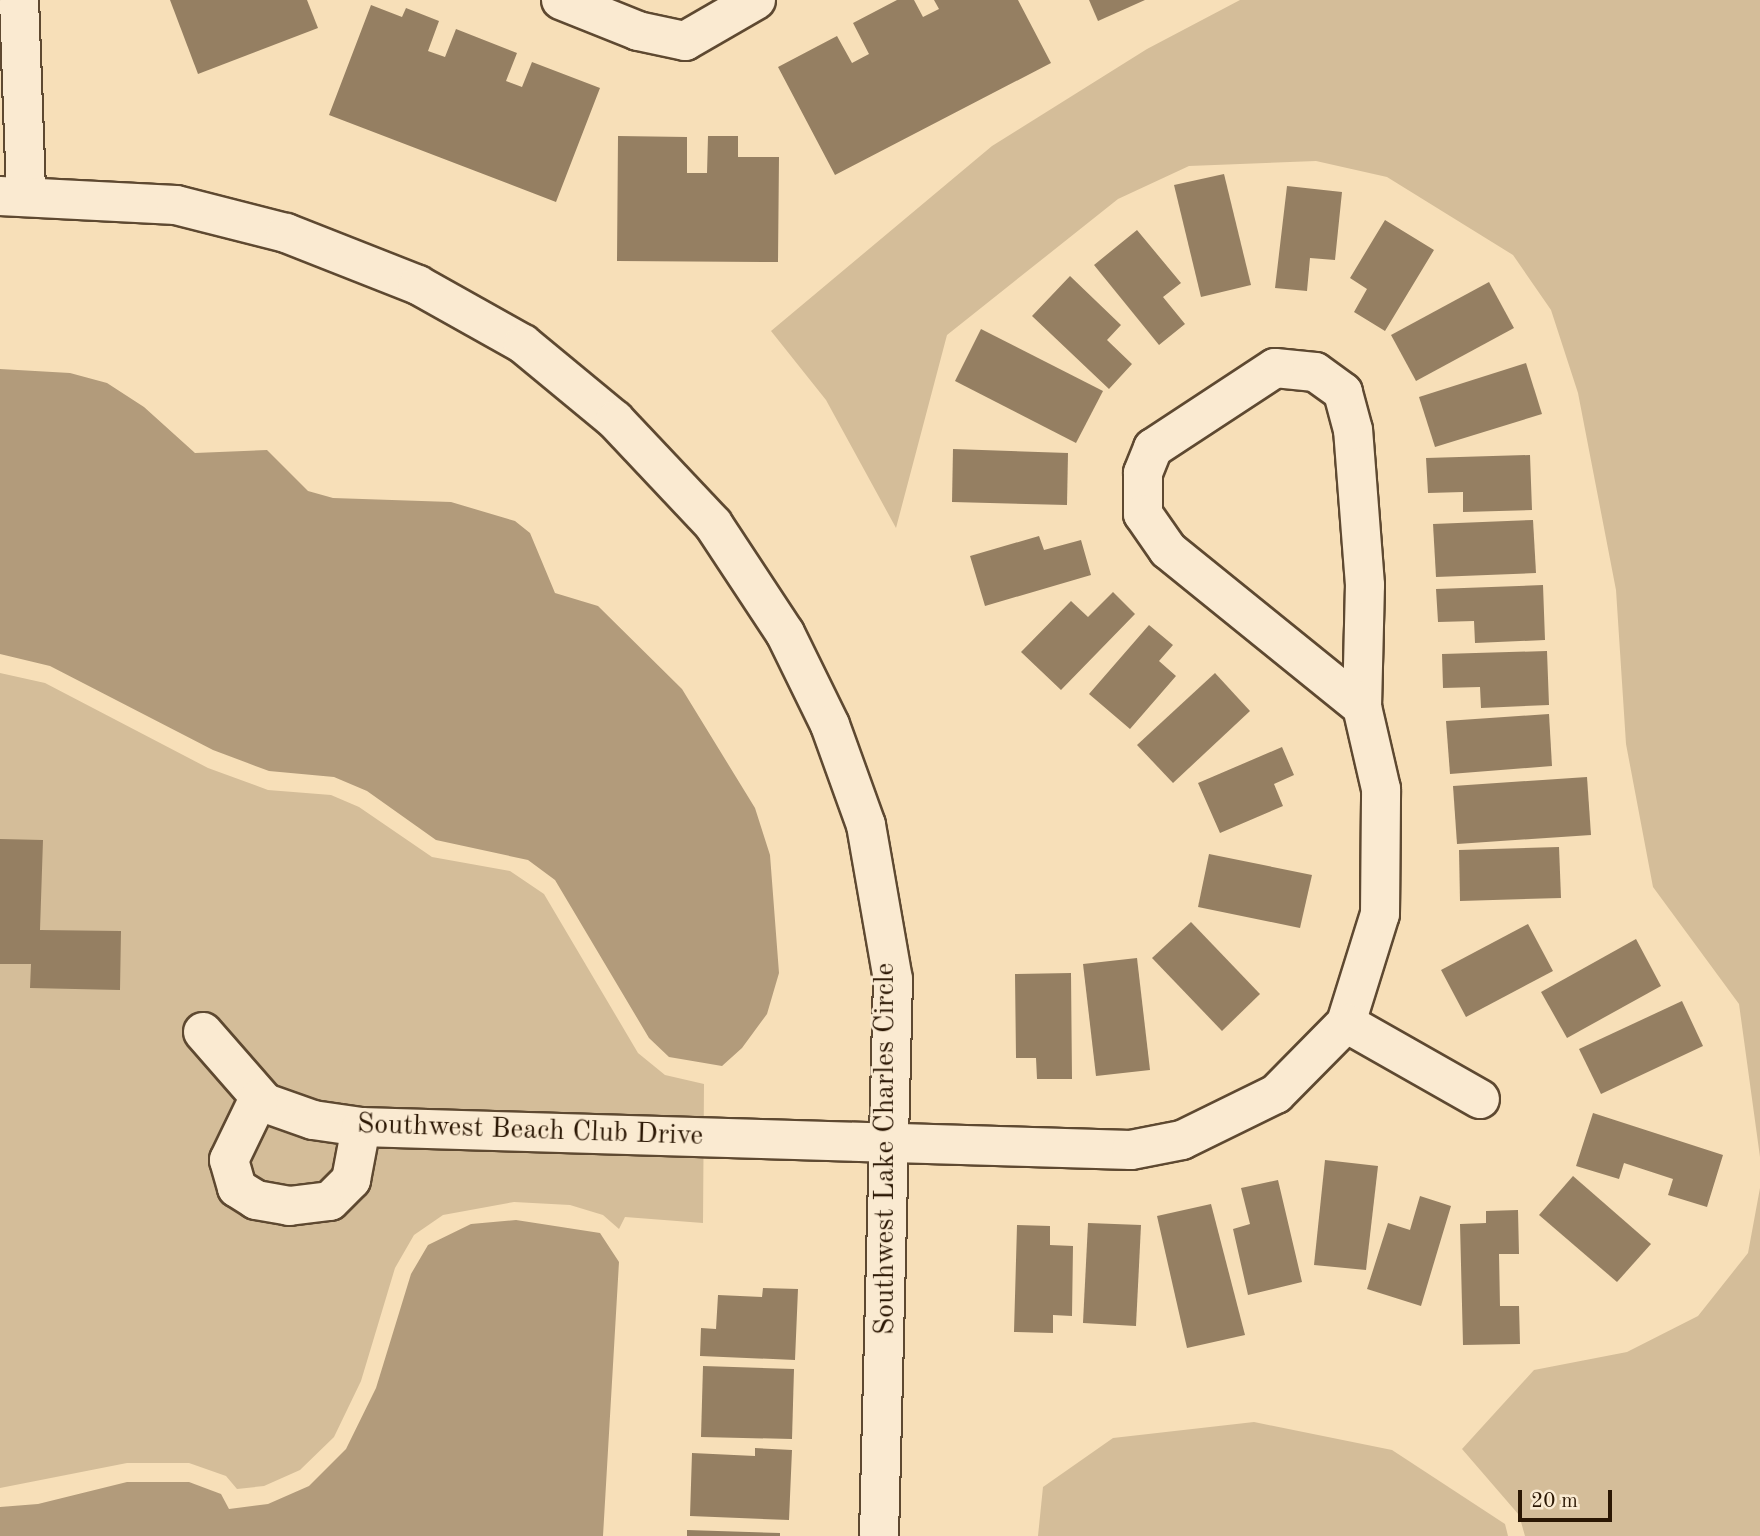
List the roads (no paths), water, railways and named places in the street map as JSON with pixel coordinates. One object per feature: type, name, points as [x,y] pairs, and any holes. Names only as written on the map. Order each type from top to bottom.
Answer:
[{"type":"street","points":[[13,195],[19,0]]},
{"type":"street","points":[[561,0],[638,30],[685,41],[756,0]]},
{"type":"street","name":"Southwest Lake Charles Circle","points":[[13,195],[176,205],[286,233],[418,285],[523,344],[615,420],[713,524],[785,633],[830,725],[866,825],[893,979],[892,1144],[879,1536]]},
{"type":"street","points":[[1362,707],[1168,550],[1143,514],[1143,473],[1153,448],[1275,368],[1315,372],[1343,392],[1353,430],[1365,585],[1362,707],[1381,789],[1380,914],[1346,1023],[1480,1099]]},
{"type":"street","name":"Southwest Beach Club Drive","points":[[203,1032],[259,1098],[313,1120],[361,1127],[1132,1150],[1182,1140],[1276,1094],[1346,1023]]},
{"type":"street","points":[[259,1098],[229,1160],[237,1188],[256,1200],[289,1206],[330,1201],[351,1180],[361,1127]]}]
